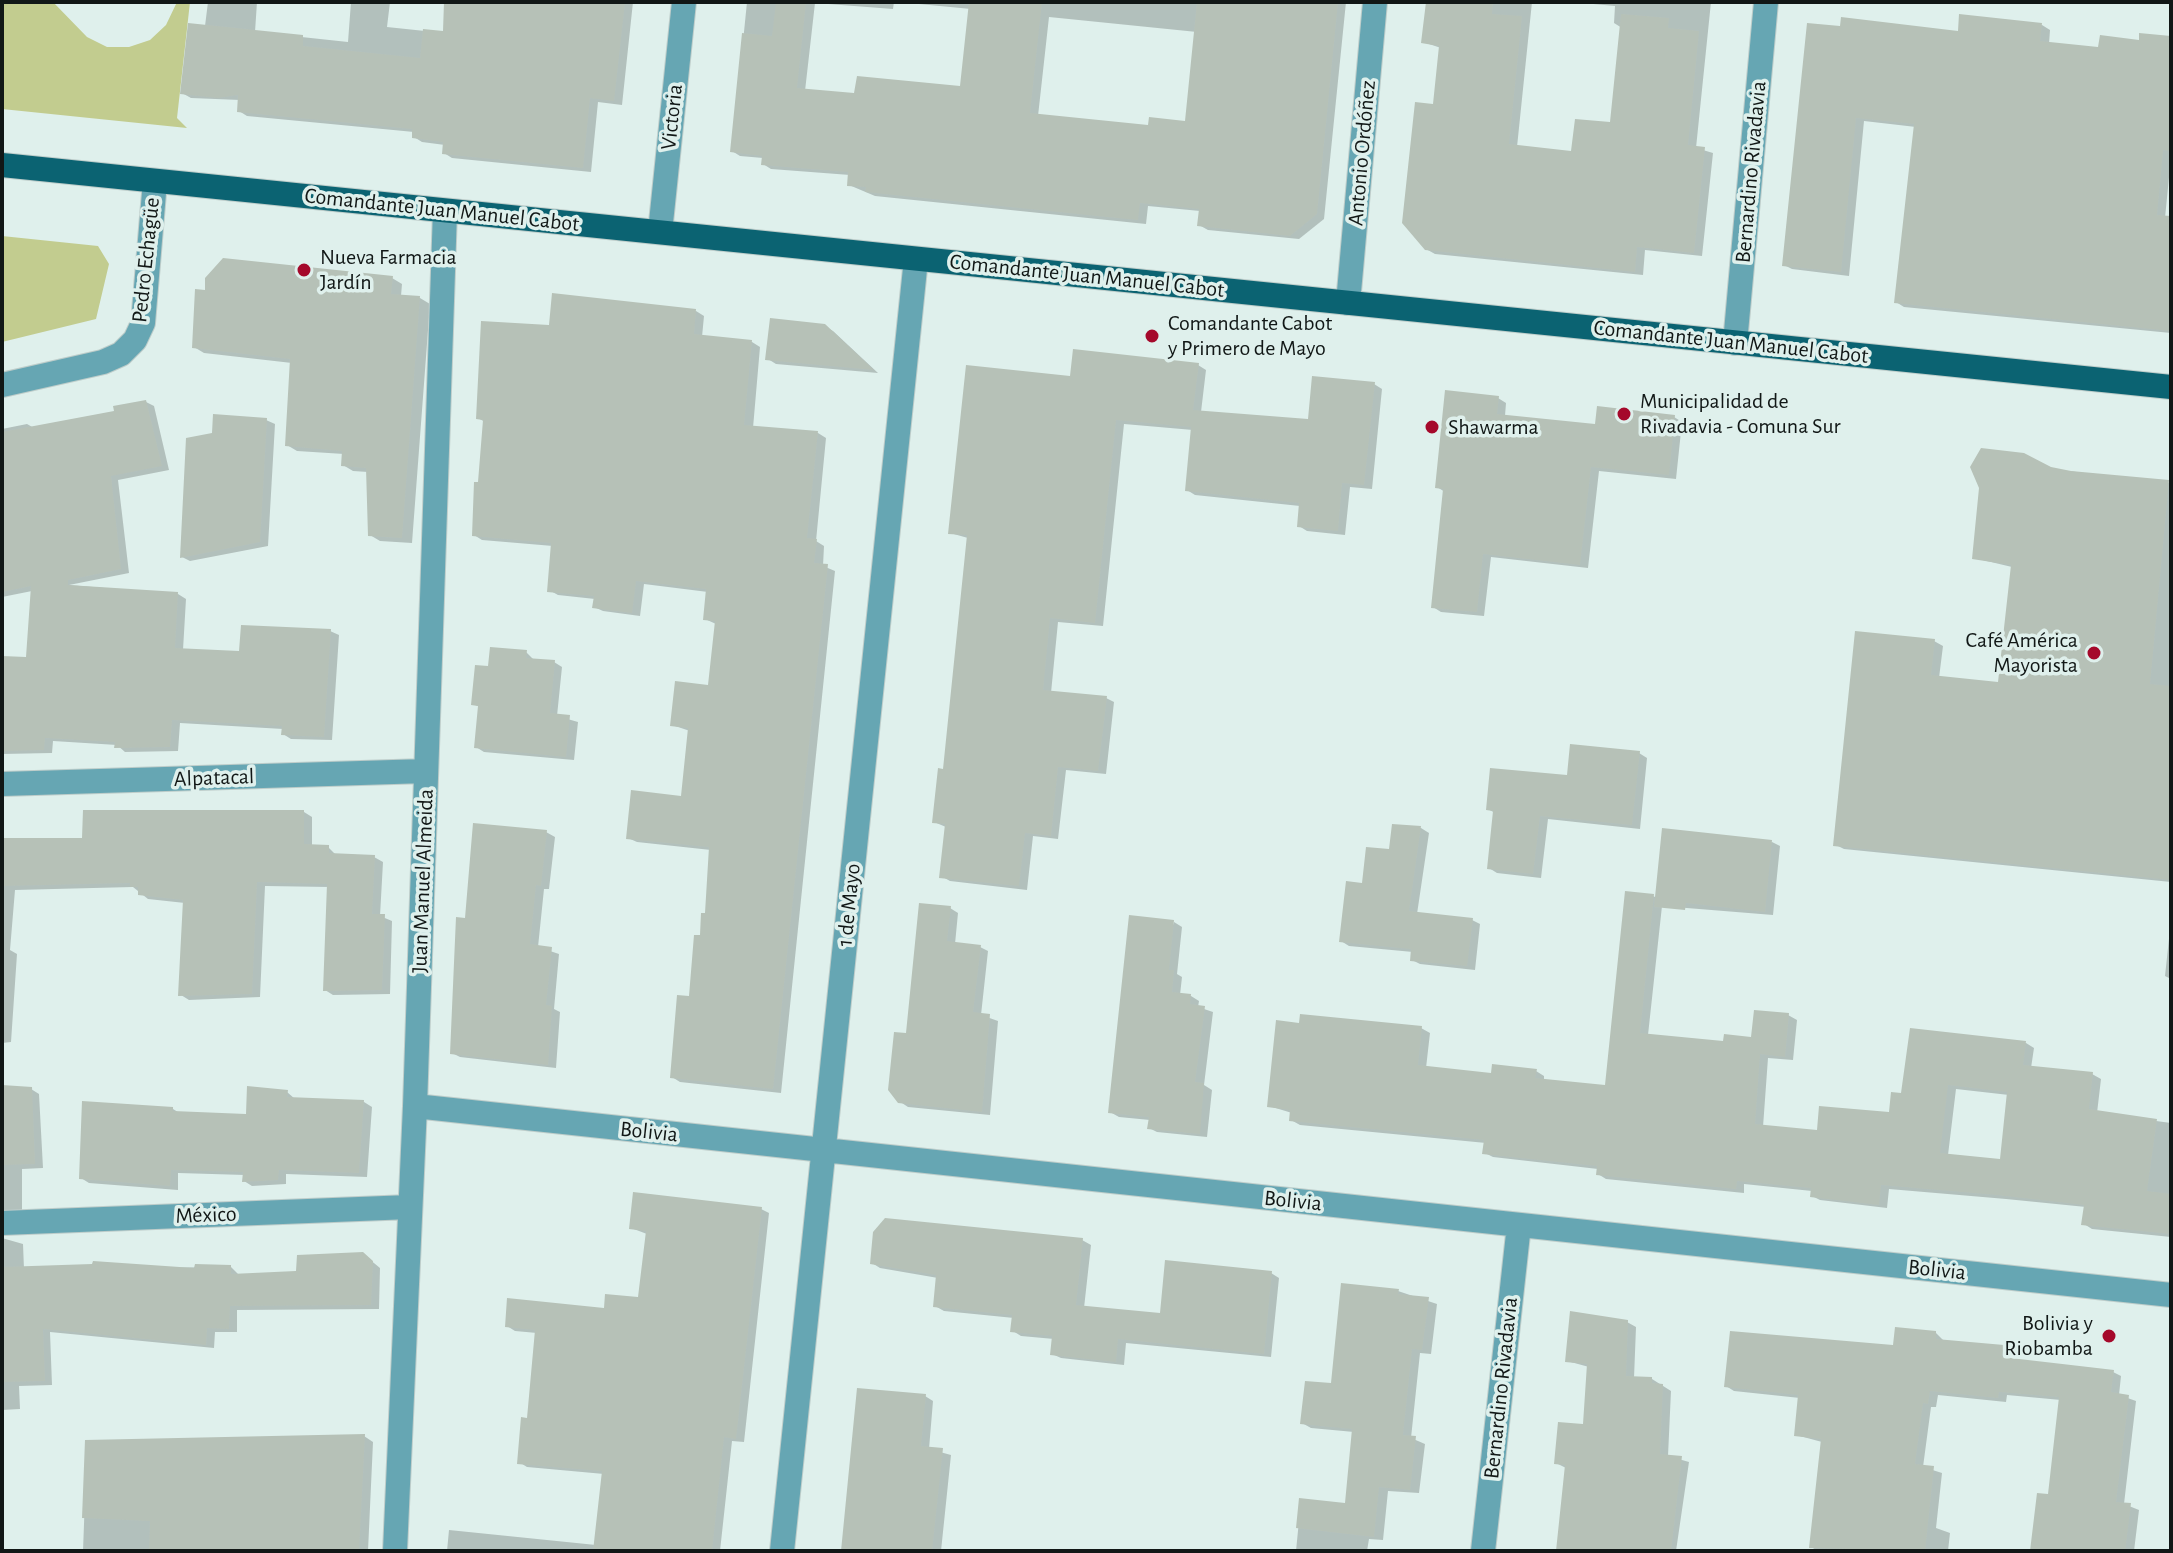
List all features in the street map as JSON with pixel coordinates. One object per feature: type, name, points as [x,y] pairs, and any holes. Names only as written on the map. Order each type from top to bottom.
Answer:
[{"type":"main road","name":"Comandante Juan Manuel Cabot","points":[[2,165],[2171,387]]},
{"type":"street","name":"Victoria","points":[[660,232],[684,2]]},
{"type":"street","name":"Antonio Ordóñez","points":[[1348,303],[1375,2]]},
{"type":"street","name":"Bernardino Rivadavia","points":[[1735,343],[1766,2]]},
{"type":"street","name":"Pedro Echagüe","points":[[2,385],[103,362],[121,354],[135,340],[143,323],[155,181]]},
{"type":"street","name":"Juan Manuel Almeida","points":[[395,1551],[415,1106],[445,211]]},
{"type":"street","name":"1 de Mayo","points":[[782,1551],[916,259]]},
{"type":"street","name":"Alpatacal","points":[[2,784],[426,771]]},
{"type":"street","name":"Bolivia","points":[[415,1106],[2171,1295]]},
{"type":"street","name":"México","points":[[2,1223],[410,1207]]},
{"type":"street","name":"Bernardino Rivadavia","points":[[1483,1551],[1519,1225]]},
{"type":"green space","points":[[2,2],[53,2],[87,37],[107,47],[129,47],[150,40],[166,25],[177,2],[190,2],[177,118],[187,128],[2,109]]},
{"type":"green space","points":[[2,236],[98,246],[109,264],[96,319],[2,342]]},
{"type":"building","points":[[444,2],[625,2],[614,101],[590,98],[583,168],[442,154],[443,142],[412,138],[412,129],[237,112],[238,95],[218,98],[180,94],[188,23],[303,35],[303,46],[420,58],[423,29],[443,31]]},
{"type":"building","points":[[776,2],[806,2],[797,88],[854,93],[857,76],[960,86],[969,2],[1042,2],[1030,113],[1148,125],[1149,117],[1185,121],[1197,2],[1338,2],[1317,214],[1290,236],[1197,226],[1199,209],[1140,203],[1138,220],[1097,216],[865,192],[866,187],[847,186],[848,172],[761,165],[762,156],[730,152],[742,33],[772,36]]},
{"type":"building","points":[[1426,2],[1493,2],[1492,14],[1522,16],[1509,144],[1571,151],[1575,119],[1610,122],[1621,14],[1669,18],[1668,28],[1699,31],[1688,145],[1705,147],[1694,253],[1637,247],[1635,272],[1425,250],[1402,223],[1415,102],[1433,104],[1439,46],[1421,43]]},
{"type":"building","points":[[1959,14],[2042,23],[2040,41],[2098,47],[2100,35],[2139,40],[2139,33],[2171,36],[2171,151],[2163,150],[2157,215],[2171,216],[2171,331],[1894,303],[1914,124],[1856,118],[1841,272],[1782,266],[1807,23],[1840,26],[1841,17],[1958,31]]},
{"type":"building","points":[[223,258],[393,276],[391,294],[420,296],[402,538],[368,536],[366,468],[341,466],[342,451],[285,446],[290,359],[192,348],[195,289],[205,290],[205,278]]},
{"type":"building","points":[[552,293],[696,309],[694,334],[752,340],[744,425],[818,431],[807,538],[817,539],[814,563],[828,564],[773,1089],[670,1078],[677,995],[689,996],[694,935],[700,935],[701,913],[705,913],[709,847],[626,839],[631,790],[681,796],[688,728],[670,726],[675,681],[708,685],[715,621],[703,620],[706,589],[636,581],[632,613],[592,608],[594,596],[547,592],[551,543],[472,536],[474,482],[478,482],[483,420],[476,419],[481,321],[549,325]]},
{"type":"building","points":[[770,318],[825,324],[874,370],[765,360]]},
{"type":"building","points":[[1073,349],[1199,363],[1193,410],[1308,419],[1312,376],[1375,382],[1364,485],[1342,483],[1338,531],[1297,527],[1299,503],[1185,491],[1191,427],[1116,420],[1095,623],[1050,618],[1043,690],[1107,696],[1098,771],[1058,767],[1051,836],[1025,833],[1019,886],[939,878],[945,824],[932,823],[938,768],[943,769],[967,535],[948,534],[966,365],[1070,376]]},
{"type":"building","points":[[1445,390],[1499,396],[1497,414],[1595,424],[1597,406],[1675,415],[1669,475],[1591,467],[1580,565],[1483,554],[1477,612],[1431,608],[1443,489],[1435,488]]},
{"type":"building","points":[[146,400],[162,466],[111,476],[121,569],[68,580],[68,585],[178,592],[175,648],[239,651],[241,625],[331,629],[324,737],[281,735],[282,726],[172,720],[170,747],[114,748],[115,742],[45,738],[44,750],[2,751],[2,656],[26,657],[31,586],[2,592],[2,432],[114,411],[113,406]]},
{"type":"building","points":[[213,414],[267,418],[260,542],[180,558],[186,438],[212,433]]},
{"type":"building","name":"Café América Mayorista","points":[[1981,448],[2024,453],[2051,467],[2071,471],[2169,480],[2150,684],[2171,686],[2171,880],[1833,846],[1855,631],[1935,639],[1931,675],[1998,682],[2011,565],[1972,559],[1979,488],[1970,467]]},
{"type":"building","points":[[490,647],[527,650],[526,658],[555,660],[550,713],[570,715],[566,757],[474,748],[478,706],[471,705],[475,665],[488,666]]},
{"type":"building","points":[[1570,744],[1640,751],[1632,825],[1540,816],[1533,874],[1487,869],[1493,811],[1486,810],[1490,768],[1567,775]]},
{"type":"building","points":[[83,810],[304,810],[304,844],[329,845],[329,853],[375,855],[372,914],[385,914],[382,990],[323,991],[327,884],[257,882],[252,994],[178,996],[183,900],[138,895],[138,887],[130,887],[130,883],[2,886],[2,838],[82,838]]},
{"type":"building","points":[[473,823],[547,830],[541,886],[536,885],[530,944],[552,947],[546,1005],[552,1006],[548,1065],[450,1054],[456,917],[465,918]]},
{"type":"building","points":[[1392,824],[1421,826],[1409,911],[1473,918],[1467,966],[1410,961],[1411,949],[1339,942],[1346,881],[1362,883],[1366,847],[1389,849]]},
{"type":"building","points":[[1662,828],[1772,840],[1765,912],[1686,903],[1685,910],[1654,907]]},
{"type":"building","points":[[1625,891],[1654,894],[1640,1033],[1723,1041],[1724,1034],[1751,1037],[1754,1010],[1789,1013],[1785,1057],[1760,1054],[1755,1124],[1817,1130],[1819,1106],[1889,1112],[1891,1092],[1901,1093],[1910,1028],[2026,1041],[2023,1065],[2093,1072],[2089,1109],[2157,1119],[2147,1191],[2171,1194],[2171,1234],[2081,1225],[2084,1205],[1997,1195],[1881,1185],[1879,1205],[1810,1197],[1811,1188],[1737,1181],[1736,1189],[1596,1175],[1597,1166],[1482,1154],[1484,1140],[1289,1121],[1290,1110],[1267,1107],[1276,1020],[1299,1023],[1300,1014],[1422,1026],[1418,1065],[1491,1073],[1492,1064],[1537,1069],[1535,1078],[1605,1085]],"holes":[[[1948,1085],[2007,1092],[2000,1159],[1940,1153]]]},
{"type":"building","points":[[919,903],[951,906],[947,941],[981,945],[973,1012],[990,1014],[982,1112],[898,1103],[888,1090],[894,1032],[906,1033]]},
{"type":"building","points":[[1129,915],[1174,920],[1169,970],[1174,970],[1172,992],[1191,994],[1190,1004],[1205,1006],[1195,1082],[1204,1083],[1200,1134],[1147,1129],[1149,1117],[1108,1113]]},
{"type":"building","points":[[2,1085],[32,1087],[35,1164],[2,1165]]},
{"type":"building","points":[[247,1086],[288,1090],[287,1097],[364,1100],[359,1173],[279,1170],[278,1180],[242,1182],[243,1172],[171,1170],[170,1186],[79,1179],[82,1101],[173,1107],[173,1111],[246,1114]]},
{"type":"building","points":[[633,1192],[762,1207],[736,1439],[724,1437],[712,1551],[593,1551],[602,1471],[517,1464],[521,1417],[527,1418],[535,1330],[505,1327],[507,1298],[604,1308],[605,1294],[638,1297],[646,1231],[629,1229]]},
{"type":"building","points":[[885,1218],[1083,1238],[1076,1305],[1160,1313],[1165,1260],[1272,1271],[1264,1354],[1118,1339],[1116,1362],[1050,1355],[1052,1336],[1010,1332],[1012,1315],[933,1307],[936,1275],[870,1264],[873,1232]]},
{"type":"building","points":[[363,1252],[373,1261],[371,1305],[230,1306],[229,1329],[207,1328],[206,1345],[43,1329],[45,1381],[2,1382],[2,1267],[92,1264],[93,1261],[194,1268],[195,1264],[231,1265],[231,1274],[296,1271],[297,1255]]},
{"type":"building","points":[[1341,1283],[1399,1289],[1398,1294],[1429,1297],[1422,1350],[1412,1349],[1403,1435],[1416,1436],[1410,1490],[1379,1487],[1374,1537],[1296,1528],[1299,1498],[1345,1503],[1352,1429],[1300,1424],[1305,1381],[1331,1383]]},
{"type":"building","points":[[1570,1311],[1628,1320],[1626,1376],[1652,1377],[1652,1383],[1663,1384],[1660,1454],[1682,1456],[1671,1551],[1556,1551],[1565,1465],[1554,1464],[1558,1422],[1583,1424],[1587,1364],[1565,1362]]},
{"type":"building","points":[[1895,1327],[1936,1331],[1936,1339],[2004,1345],[2002,1357],[2114,1370],[2111,1392],[2129,1395],[2116,1502],[2131,1503],[2125,1551],[2030,1551],[2037,1493],[2048,1494],[2059,1397],[1999,1392],[1998,1398],[1930,1391],[1928,1404],[1923,1403],[1915,1464],[1934,1466],[1925,1551],[1809,1548],[1821,1439],[1794,1436],[1798,1395],[1724,1387],[1730,1331],[1893,1345]]},
{"type":"building","points":[[857,1388],[926,1394],[921,1446],[943,1448],[932,1551],[841,1551]]},
{"type":"building","points":[[365,1434],[359,1551],[149,1551],[150,1521],[82,1518],[85,1440]]},
{"type":"place","name":"Nueva Farmacia Jardín","points":[[304,270]]},
{"type":"place","name":"Comandante Cabot y Primero de Mayo","points":[[1152,336]]},
{"type":"place","name":"Municipalidad de Rivadavia - Comuna Sur","points":[[1624,414]]},
{"type":"place","name":"Shawarma","points":[[1432,427]]},
{"type":"place","name":"Café América Mayorista","points":[[2094,653]]},
{"type":"place","name":"Bolivia y Riobamba","points":[[2109,1336]]}]
